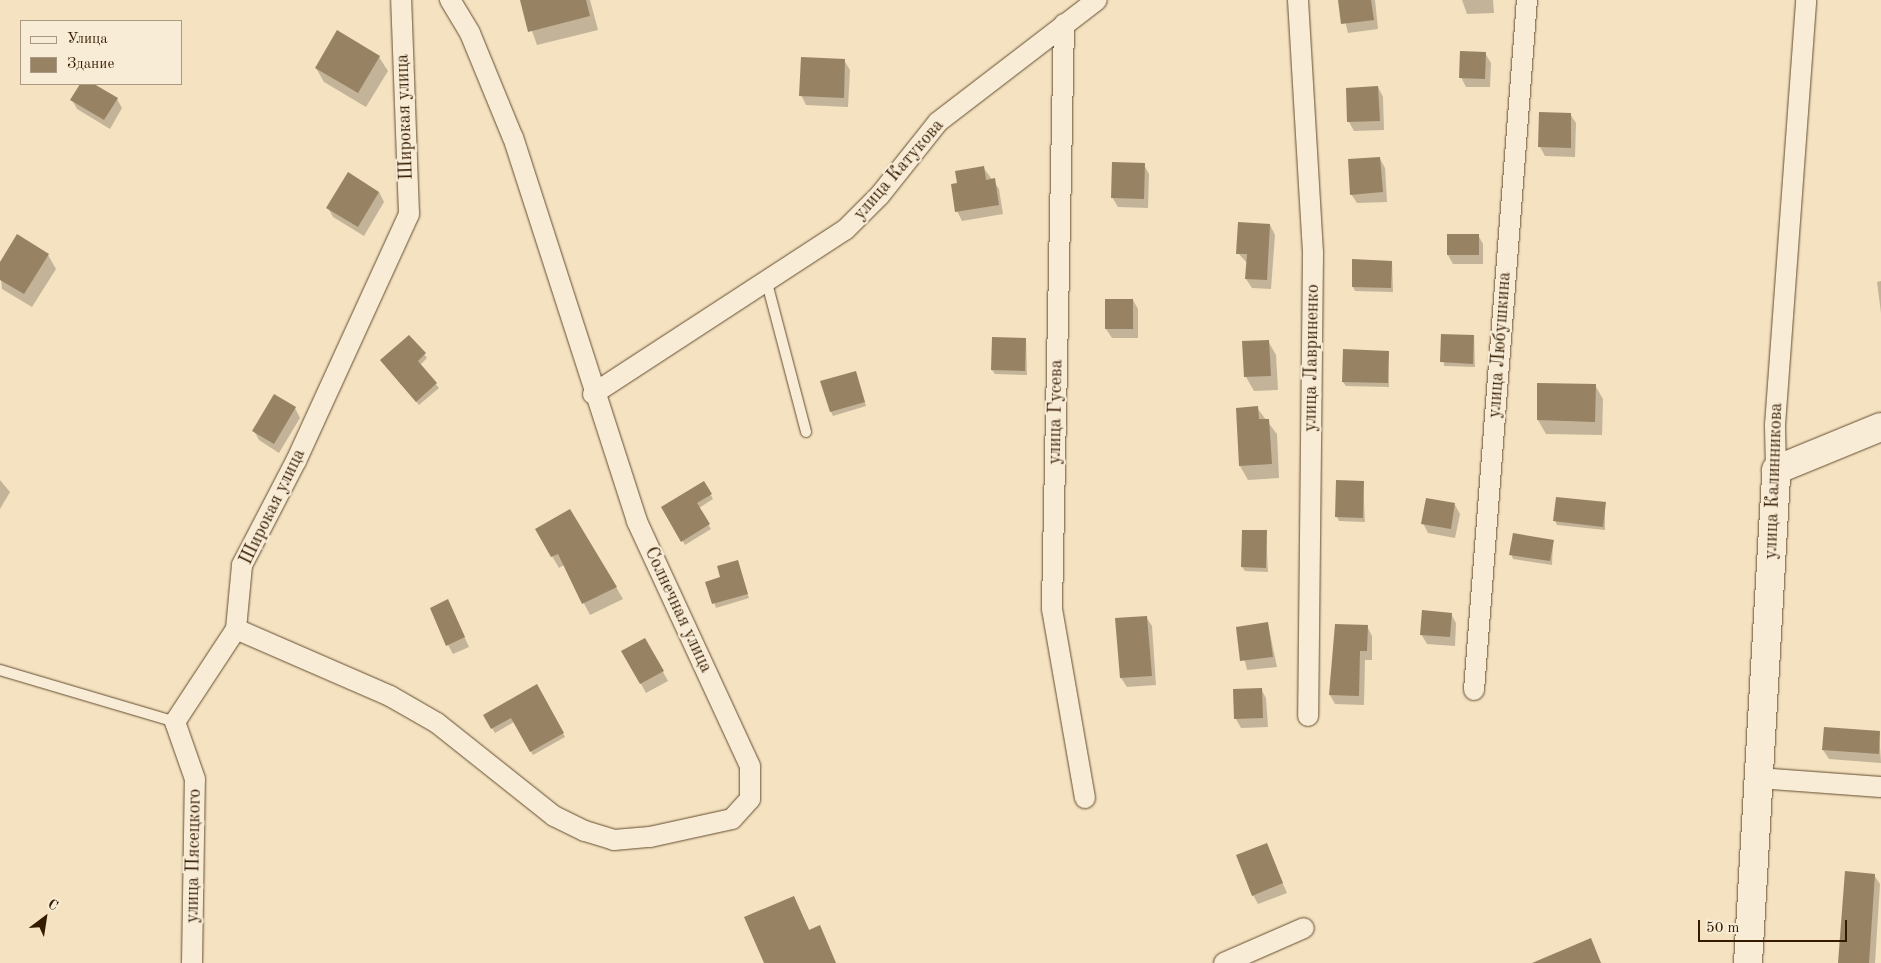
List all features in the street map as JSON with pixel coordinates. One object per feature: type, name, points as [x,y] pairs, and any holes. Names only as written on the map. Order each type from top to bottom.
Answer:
[{"type":"main road","points":[[1776,470],[1881,427]]},
{"type":"main road","name":"улица Калинникова","points":[[1748,963],[1776,470]]},
{"type":"street","name":"Широкая улица","points":[[236,629],[242,565],[296,461],[409,214],[401,0]]},
{"type":"street","name":"Солнечная улица","points":[[236,629],[390,696],[437,722],[554,816],[585,831],[614,840],[650,837],[732,819],[750,799],[750,766],[637,521],[593,394],[513,138],[470,33],[450,0]]},
{"type":"street","name":"улица Катукова","points":[[593,394],[767,283],[845,230],[880,195],[938,122],[1097,0]]},
{"type":"street","name":"улица Лавриненко","points":[[1298,0],[1298,66],[1313,253],[1308,716]]},
{"type":"street","name":"улица Любушкина","points":[[1474,690],[1527,0]]},
{"type":"street","name":"улица Калинникова","points":[[1776,470],[1776,415],[1806,0]]},
{"type":"street","name":"улица Гусева","points":[[1064,24],[1052,609],[1085,798]]},
{"type":"street","points":[[175,722],[236,629]]},
{"type":"street","name":"улица Пясецкого","points":[[175,722],[195,780],[192,963]]},
{"type":"street","points":[[1758,778],[1881,788]]},
{"type":"street","points":[[1224,963],[1304,928]]},
{"type":"lane","points":[[767,283],[806,432]]},
{"type":"lane","points":[[0,670],[175,722]]},
{"type":"building","points":[[520,0],[586,0],[590,16],[528,32]]},
{"type":"building","points":[[1338,0],[1371,0],[1374,20],[1341,24]]},
{"type":"building","points":[[337,30],[380,56],[358,93],[315,68]]},
{"type":"building","points":[[1460,51],[1486,52],[1485,79],[1459,78]]},
{"type":"building","points":[[801,57],[845,59],[844,98],[799,96]]},
{"type":"building","points":[[79,85],[96,85],[118,98],[104,120],[70,100]]},
{"type":"building","points":[[1378,86],[1380,121],[1347,122],[1346,88]]},
{"type":"building","points":[[1539,112],[1571,113],[1571,148],[1538,147]]},
{"type":"building","points":[[1380,157],[1383,192],[1350,195],[1348,159]]},
{"type":"building","points":[[1112,162],[1145,163],[1144,199],[1111,198]]},
{"type":"building","points":[[984,166],[986,180],[995,178],[999,205],[955,212],[951,184],[957,183],[955,171]]},
{"type":"building","points":[[348,172],[379,192],[358,227],[326,208]]},
{"type":"building","points":[[1238,222],[1270,224],[1267,280],[1245,279],[1247,254],[1236,254]]},
{"type":"building","points":[[17,234],[49,254],[24,294],[0,280],[0,262]]},
{"type":"building","points":[[1447,234],[1479,234],[1479,255],[1447,255]]},
{"type":"building","points":[[1352,259],[1392,261],[1391,288],[1352,287]]},
{"type":"building","points":[[1105,299],[1133,299],[1133,329],[1105,329]]},
{"type":"building","points":[[1441,334],[1474,335],[1473,364],[1440,362]]},
{"type":"building","points":[[409,335],[426,353],[418,361],[437,383],[416,402],[380,360]]},
{"type":"building","points":[[992,337],[1026,338],[1025,371],[991,370]]},
{"type":"building","points":[[1269,340],[1271,376],[1244,377],[1242,341]]},
{"type":"building","points":[[1343,349],[1389,351],[1388,383],[1342,382]]},
{"type":"building","points":[[856,371],[865,402],[830,412],[820,381]]},
{"type":"building","points":[[1537,383],[1596,384],[1595,422],[1537,420]]},
{"type":"building","points":[[274,394],[296,407],[274,444],[252,431]]},
{"type":"building","points":[[1258,406],[1259,419],[1269,419],[1272,464],[1239,466],[1236,408]]},
{"type":"building","points":[[1336,480],[1364,481],[1363,518],[1335,517]]},
{"type":"building","points":[[704,481],[712,494],[697,503],[710,524],[681,542],[661,507]]},
{"type":"building","points":[[1556,497],[1606,502],[1603,527],[1553,521]]},
{"type":"building","points":[[1426,498],[1455,503],[1451,529],[1421,524]]},
{"type":"building","points":[[570,509],[617,587],[582,604],[558,554],[551,557],[535,529]]},
{"type":"building","points":[[1242,530],[1267,530],[1266,568],[1241,567]]},
{"type":"building","points":[[1513,533],[1554,540],[1550,561],[1509,555]]},
{"type":"building","points":[[738,560],[748,594],[712,604],[705,582],[720,577],[717,566]]},
{"type":"building","points":[[448,599],[465,637],[446,646],[430,608]]},
{"type":"building","points":[[1422,610],[1452,613],[1450,637],[1420,635]]},
{"type":"building","points":[[1147,616],[1152,676],[1120,678],[1115,618]]},
{"type":"building","points":[[1268,622],[1273,657],[1240,661],[1236,627]]},
{"type":"building","points":[[1335,624],[1368,625],[1367,651],[1360,651],[1359,696],[1329,695]]},
{"type":"building","points":[[645,638],[664,671],[640,684],[621,651]]},
{"type":"building","points":[[537,684],[564,733],[530,752],[511,718],[491,729],[483,715]]},
{"type":"building","points":[[1262,688],[1263,718],[1234,719],[1233,689]]},
{"type":"building","points":[[1824,727],[1880,731],[1879,754],[1822,750]]},
{"type":"building","points":[[1267,843],[1283,883],[1252,896],[1236,855]]},
{"type":"building","points":[[1845,871],[1875,874],[1869,963],[1838,963]]},
{"type":"building","points":[[794,896],[809,930],[820,925],[836,963],[764,963],[744,917]]},
{"type":"building","points":[[1591,938],[1601,963],[1532,963]]}]
